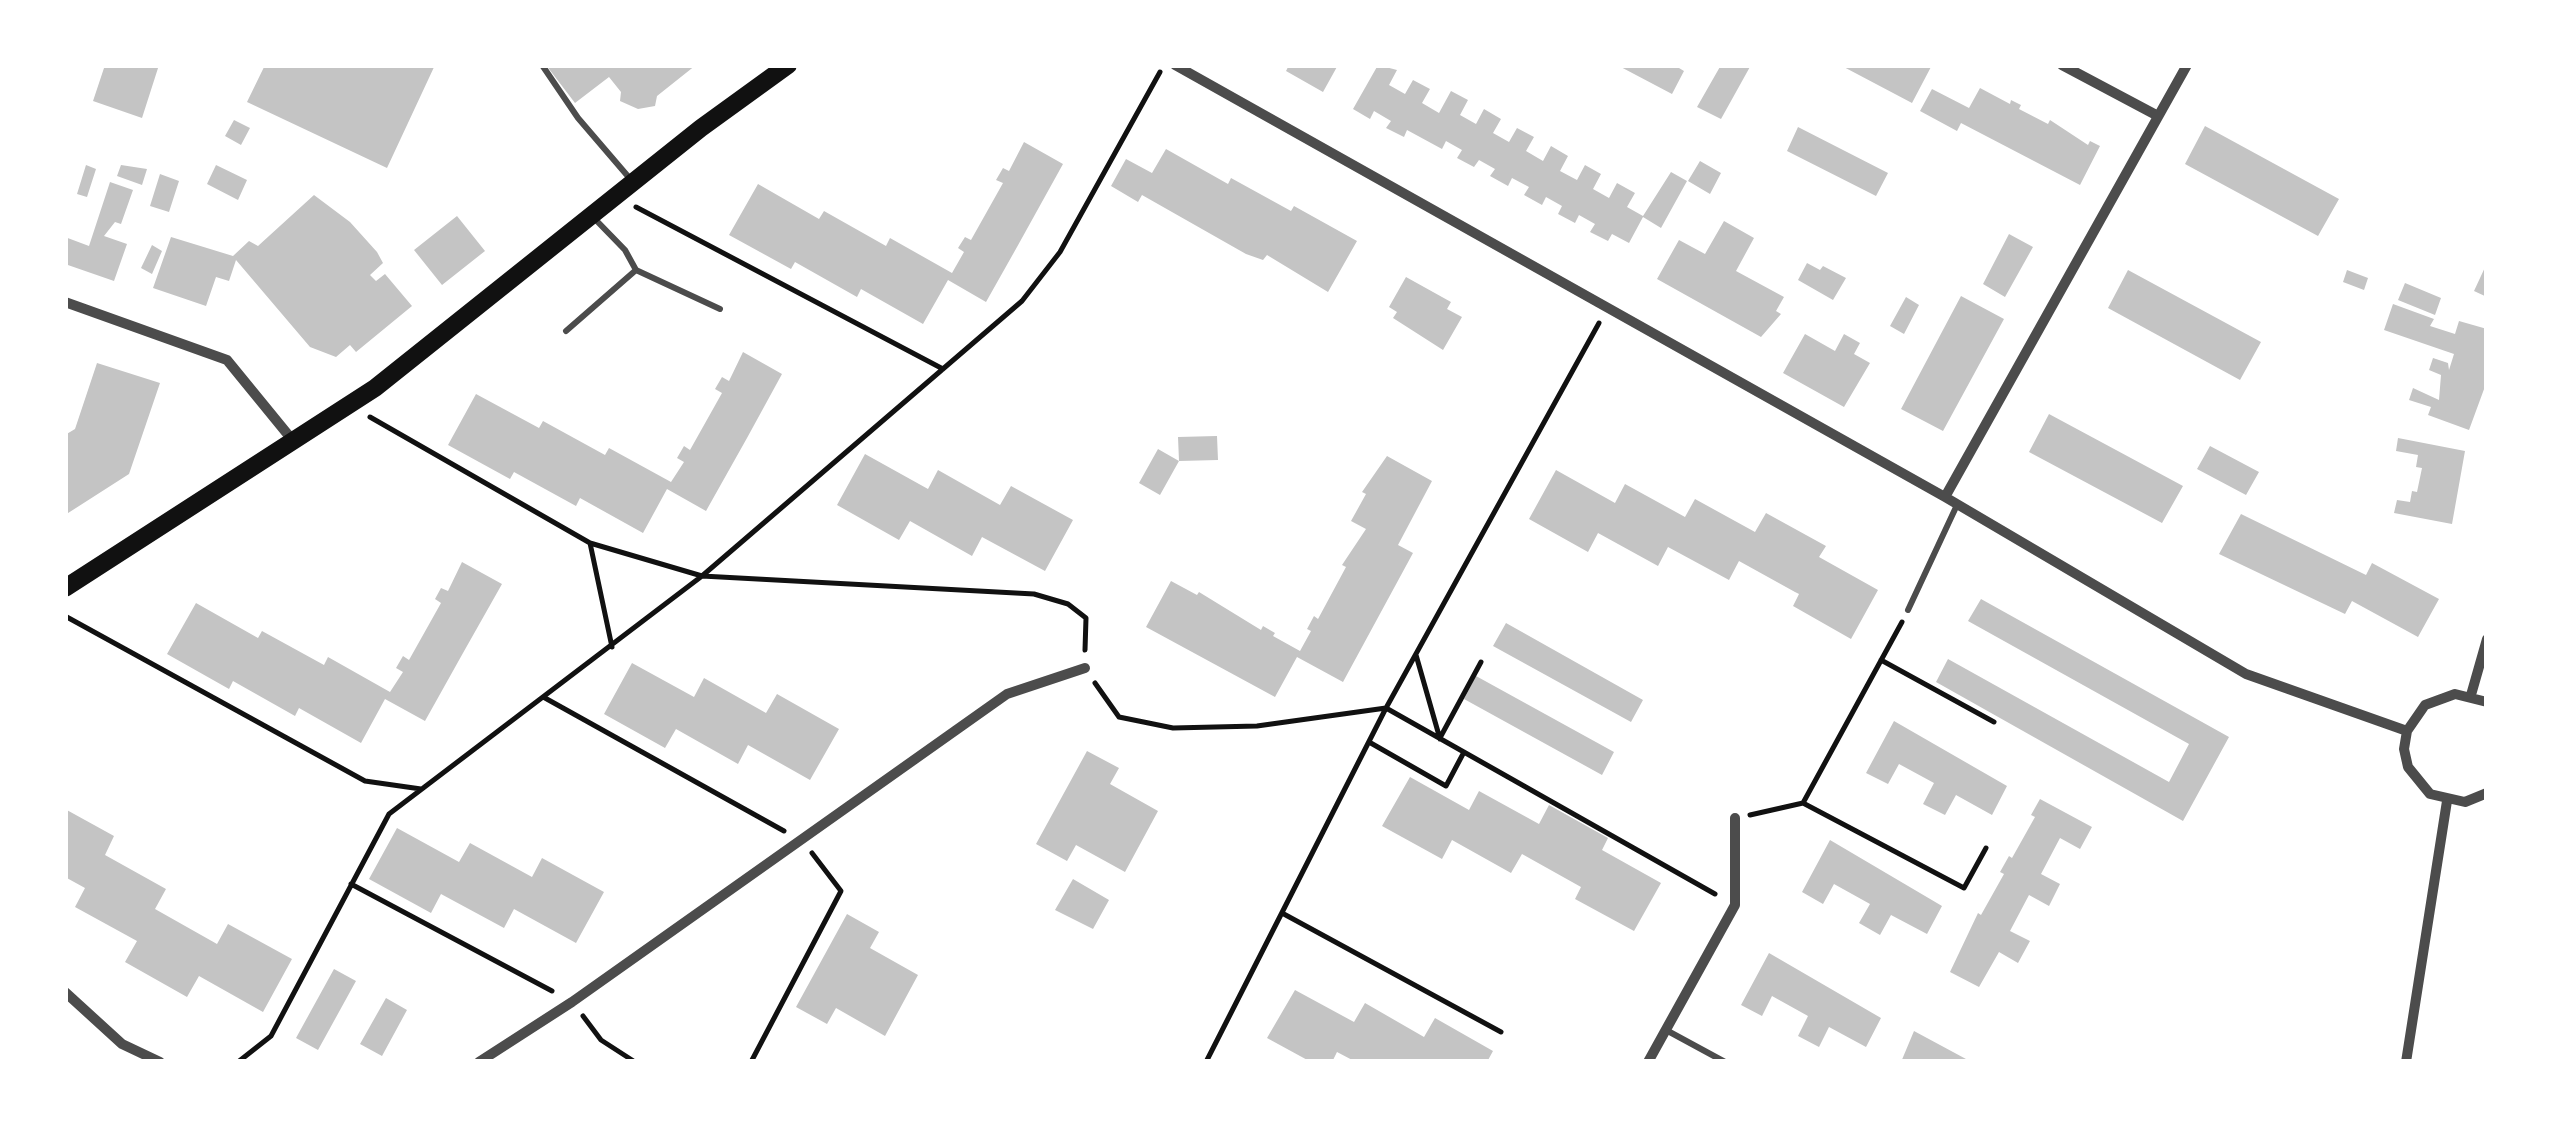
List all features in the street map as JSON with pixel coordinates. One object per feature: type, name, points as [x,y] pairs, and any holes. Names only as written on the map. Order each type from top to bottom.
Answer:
[{"type":"main road","points":[[65,588],[351,404],[632,182],[788,65]]},
{"type":"street","points":[[1176,65],[1957,505],[2246,674],[2407,731]]},
{"type":"street","points":[[2062,65],[2158,116]]},
{"type":"street","points":[[1944,498],[2187,65]]},
{"type":"street","points":[[65,302],[227,360],[294,442]]},
{"type":"street","points":[[2471,695],[2487,639]]},
{"type":"street","points":[[479,1062],[572,1002],[1007,694],[1085,668]]},
{"type":"street","points":[[2487,702],[2471,695],[2439,697],[2426,705],[2407,731],[2408,767],[2430,794],[2447,801],[2465,802],[2487,793]]},
{"type":"street","points":[[2406,1062],[2447,801]]},
{"type":"street","points":[[1648,1062],[1734,905],[1736,818]]},
{"type":"street","points":[[65,992],[122,1044],[160,1062]]},
{"type":"lane","points":[[542,65],[578,118],[632,182]]},
{"type":"lane","points":[[591,216],[625,250],[636,270],[720,308]]},
{"type":"lane","points":[[566,331],[636,270]]},
{"type":"lane","points":[[1908,610],[1957,505]]},
{"type":"lane","points":[[1666,1030],[1725,1062]]},
{"type":"path","points":[[238,1062],[271,1036],[389,814],[702,576],[1022,302],[1060,252],[1164,65]]},
{"type":"path","points":[[615,196],[943,369]]},
{"type":"path","points":[[1206,1062],[1386,708],[1608,307]]},
{"type":"path","points":[[351,404],[481,484],[590,544],[702,576],[1034,594],[1068,604],[1086,618],[1085,668],[1119,718],[1174,728],[1258,726],[1386,708],[1734,905]]},
{"type":"path","points":[[590,544],[612,647]]},
{"type":"path","points":[[1803,803],[1908,610]]},
{"type":"path","points":[[65,616],[365,781],[424,790]]},
{"type":"path","points":[[1416,654],[1440,738]]},
{"type":"path","points":[[1881,660],[1994,722]]},
{"type":"path","points":[[1440,738],[1482,662]]},
{"type":"path","points":[[545,698],[802,841],[842,891],[750,1062]]},
{"type":"path","points":[[1369,742],[1446,786],[1464,752]]},
{"type":"path","points":[[1736,818],[1803,803],[1964,888],[1986,848]]},
{"type":"path","points":[[352,884],[572,1002],[601,1040],[635,1062]]},
{"type":"path","points":[[1282,913],[1501,1032]]},
{"type":"building","points":[[105,65],[159,65],[142,118],[93,101]]},
{"type":"building","points":[[265,65],[435,65],[387,168],[247,102]]},
{"type":"building","points":[[546,65],[696,65],[657,96],[655,106],[638,109],[620,101],[621,92],[609,77],[575,103]]},
{"type":"building","points":[[1289,65],[1338,65],[1323,92],[1286,71]]},
{"type":"building","points":[[1378,65],[1397,70],[1389,85],[1405,94],[1413,80],[1430,89],[1422,103],[1439,113],[1451,91],[1468,100],[1460,115],[1476,124],[1484,109],[1501,119],[1493,133],[1509,142],[1517,128],[1534,137],[1526,151],[1543,161],[1551,146],[1568,156],[1560,171],[1577,180],[1585,165],[1601,174],[1593,189],[1609,198],[1617,183],[1635,193],[1627,207],[1643,216],[1671,172],[1687,181],[1661,228],[1643,217],[1629,243],[1612,234],[1608,241],[1590,232],[1595,224],[1579,215],[1575,223],[1558,214],[1562,206],[1546,197],[1542,205],[1524,195],[1529,187],[1512,178],[1508,186],[1490,176],[1495,169],[1479,160],[1474,167],[1457,158],[1462,150],[1446,141],[1442,149],[1407,130],[1404,137],[1386,128],[1391,121],[1374,111],[1370,119],[1353,109]]},
{"type":"building","points":[[1617,65],[1674,65],[1684,71],[1672,94]]},
{"type":"building","points":[[1721,65],[1751,65],[1721,119],[1697,107]]},
{"type":"building","points":[[1840,65],[1932,65],[1912,103]]},
{"type":"building","points":[[1980,88],[2010,104],[2011,100],[2021,105],[2019,109],[2048,124],[2050,120],[2088,145],[2090,141],[2100,146],[2080,185],[1961,123],[1957,131],[1920,111],[1932,89],[1969,108]]},
{"type":"building","points":[[234,120],[250,128],[241,145],[225,136]]},
{"type":"building","points":[[2205,126],[2339,199],[2318,236],[2185,164]]},
{"type":"building","points":[[1798,127],[1888,173],[1876,196],[1787,151]]},
{"type":"building","points":[[1024,142],[1063,164],[1017,247],[986,302],[948,280],[923,324],[861,289],[857,297],[795,262],[791,269],[729,235],[758,184],[819,219],[824,211],[886,246],[890,238],[952,273],[964,252],[958,248],[965,237],[971,240],[1003,183],[996,180],[1003,168],[1009,171]]},
{"type":"building","points":[[1166,149],[1228,184],[1231,178],[1291,211],[1294,206],[1357,241],[1328,292],[1267,255],[1263,260],[1246,254],[1142,195],[1138,202],[1111,186],[1126,159],[1152,173]]},
{"type":"building","points":[[1700,161],[1721,173],[1710,194],[1688,181]]},
{"type":"building","points":[[86,165],[96,169],[87,197],[77,194]]},
{"type":"building","points":[[121,165],[147,169],[142,185],[117,176]]},
{"type":"building","points":[[216,165],[247,180],[238,200],[207,184]]},
{"type":"building","points":[[160,174],[179,181],[169,212],[150,206]]},
{"type":"building","points":[[110,182],[133,190],[121,224],[115,222],[104,236],[127,244],[114,281],[65,264],[65,237],[89,246]]},
{"type":"building","points":[[314,195],[350,222],[377,252],[383,263],[370,275],[376,281],[385,274],[412,306],[356,352],[350,345],[336,357],[310,347],[236,260],[229,281],[216,277],[206,306],[153,288],[171,237],[233,256],[249,241],[258,246]]},
{"type":"building","points":[[457,216],[485,251],[442,285],[414,250]]},
{"type":"building","points":[[1724,221],[1754,238],[1736,271],[1784,297],[1776,311],[1781,314],[1761,337],[1657,279],[1679,240],[1705,254]]},
{"type":"building","points":[[2009,234],[2033,247],[2005,297],[1983,284]]},
{"type":"building","points":[[152,245],[162,251],[152,274],[141,268]]},
{"type":"building","points":[[1807,263],[1846,278],[1833,300],[1798,280]]},
{"type":"building","points":[[2487,263],[2487,297],[2474,291]]},
{"type":"building","points":[[2128,270],[2261,342],[2240,380],[2108,308]]},
{"type":"building","points":[[2347,270],[2368,278],[2364,290],[2343,282]]},
{"type":"building","points":[[1406,277],[1451,302],[1447,309],[1462,317],[1443,350],[1393,318],[1397,312],[1389,307]]},
{"type":"building","points":[[2405,283],[2441,298],[2435,315],[2398,300]]},
{"type":"building","points":[[1961,296],[2004,319],[1943,431],[1901,409]]},
{"type":"building","points":[[1906,297],[1919,305],[1904,334],[1890,326]]},
{"type":"building","points":[[2393,304],[2434,319],[2430,326],[2455,334],[2459,321],[2487,329],[2487,381],[2469,430],[2428,415],[2431,407],[2409,400],[2413,388],[2439,400],[2441,375],[2429,370],[2433,358],[2448,363],[2449,370],[2454,354],[2384,330]]},
{"type":"building","points":[[1805,334],[1835,351],[1844,334],[1860,343],[1854,354],[1870,363],[1844,407],[1783,373]]},
{"type":"building","points":[[743,352],[782,374],[747,438],[706,511],[667,489],[643,533],[580,498],[576,506],[514,472],[510,479],[448,445],[476,394],[539,428],[543,421],[605,455],[609,448],[671,482],[684,462],[677,458],[684,446],[690,450],[722,393],[715,389],[722,377],[729,381]]},
{"type":"building","points":[[97,363],[160,383],[129,474],[65,515],[65,435],[75,429]]},
{"type":"building","points":[[2049,414],[2183,486],[2162,523],[2029,452]]},
{"type":"building","points":[[1217,436],[1218,460],[1179,461],[1178,437]]},
{"type":"building","points":[[2398,438],[2465,451],[2452,524],[2394,513],[2397,500],[2410,502],[2412,491],[2417,492],[2422,468],[2416,467],[2418,455],[2396,451]]},
{"type":"building","points":[[2210,446],[2259,472],[2246,495],[2197,469]]},
{"type":"building","points":[[1158,449],[1179,461],[1160,495],[1139,483]]},
{"type":"building","points":[[865,454],[928,489],[938,470],[1000,505],[1011,486],[1073,520],[1045,571],[982,537],[972,556],[910,521],[899,540],[837,505]]},
{"type":"building","points":[[1387,456],[1432,481],[1398,545],[1413,553],[1343,682],[1297,657],[1275,697],[1146,627],[1171,581],[1197,595],[1199,592],[1261,630],[1263,626],[1300,651],[1314,616],[1318,619],[1346,567],[1342,565],[1366,529],[1351,521],[1366,494],[1362,492]]},
{"type":"building","points":[[1556,470],[1615,503],[1625,484],[1685,517],[1695,499],[1755,532],[1766,513],[1826,546],[1819,557],[1878,590],[1851,639],[1793,606],[1799,594],[1739,561],[1729,580],[1668,547],[1658,566],[1598,533],[1588,552],[1529,519]]},
{"type":"building","points":[[2241,514],[2366,575],[2372,563],[2439,599],[2418,637],[2352,601],[2345,614],[2219,554]]},
{"type":"building","points":[[462,562],[502,584],[425,721],[385,699],[361,743],[299,708],[295,716],[233,681],[229,689],[167,654],[196,603],[258,638],[262,631],[324,665],[328,657],[390,692],[403,672],[396,668],[403,656],[409,660],[441,603],[435,599],[441,588],[448,591]]},
{"type":"building","points":[[1981,599],[2229,737],[2183,821],[1936,682],[1948,659],[2169,782],[2189,744],[1968,621]]},
{"type":"building","points":[[1506,623],[1643,700],[1631,722],[1493,646]]},
{"type":"building","points":[[632,663],[694,697],[704,678],[766,713],[777,694],[839,729],[810,780],[748,745],[738,764],[676,729],[665,748],[604,714]]},
{"type":"building","points":[[1476,676],[1614,752],[1602,775],[1464,699]]},
{"type":"building","points":[[1894,721],[2007,786],[1992,815],[1956,795],[1945,815],[1923,804],[1934,783],[1899,764],[1888,784],[1866,773]]},
{"type":"building","points":[[1087,751],[1119,768],[1110,784],[1158,811],[1125,872],[1076,845],[1067,861],[1036,844]]},
{"type":"building","points":[[1410,777],[1469,810],[1479,791],[1539,824],[1549,805],[1608,838],[1602,850],[1661,883],[1634,931],[1575,899],[1581,887],[1522,854],[1511,873],[1452,840],[1442,859],[1382,826]]},
{"type":"building","points":[[2040,799],[2092,827],[2080,849],[2060,838],[2041,874],[2060,884],[2049,906],[2029,895],[2010,931],[2030,941],[2018,963],[1999,952],[1979,987],[1950,972],[1978,913],[1981,915],[2004,874],[2000,872],[2035,817],[2031,815]]},
{"type":"building","points":[[65,809],[114,836],[105,855],[166,889],[155,909],[217,944],[228,924],[292,959],[263,1012],[199,976],[187,997],[125,962],[137,941],[75,907],[85,888],[65,877]]},
{"type":"building","points":[[397,828],[459,862],[470,843],[532,877],[542,858],[604,892],[576,943],[514,909],[504,928],[441,894],[431,913],[369,879]]},
{"type":"building","points":[[1830,840],[1942,906],[1927,934],[1891,915],[1880,935],[1859,923],[1870,904],[1834,884],[1823,904],[1802,892]]},
{"type":"building","points":[[1073,879],[1109,900],[1093,929],[1055,910]]},
{"type":"building","points":[[847,914],[879,932],[870,948],[918,975],[885,1036],[836,1008],[827,1024],[796,1007]]},
{"type":"building","points":[[1769,953],[1881,1018],[1866,1047],[1829,1027],[1819,1047],[1798,1036],[1808,1016],[1772,996],[1762,1016],[1741,1005]]},
{"type":"building","points":[[334,969],[356,981],[318,1050],[296,1038]]},
{"type":"building","points":[[1295,990],[1354,1022],[1365,1003],[1424,1037],[1435,1018],[1493,1051],[1487,1062],[1356,1062],[1337,1052],[1332,1062],[1311,1062],[1267,1038]]},
{"type":"building","points":[[386,998],[407,1010],[382,1056],[360,1044]]},
{"type":"building","points":[[1914,1031],[1966,1059],[1901,1062]]}]
